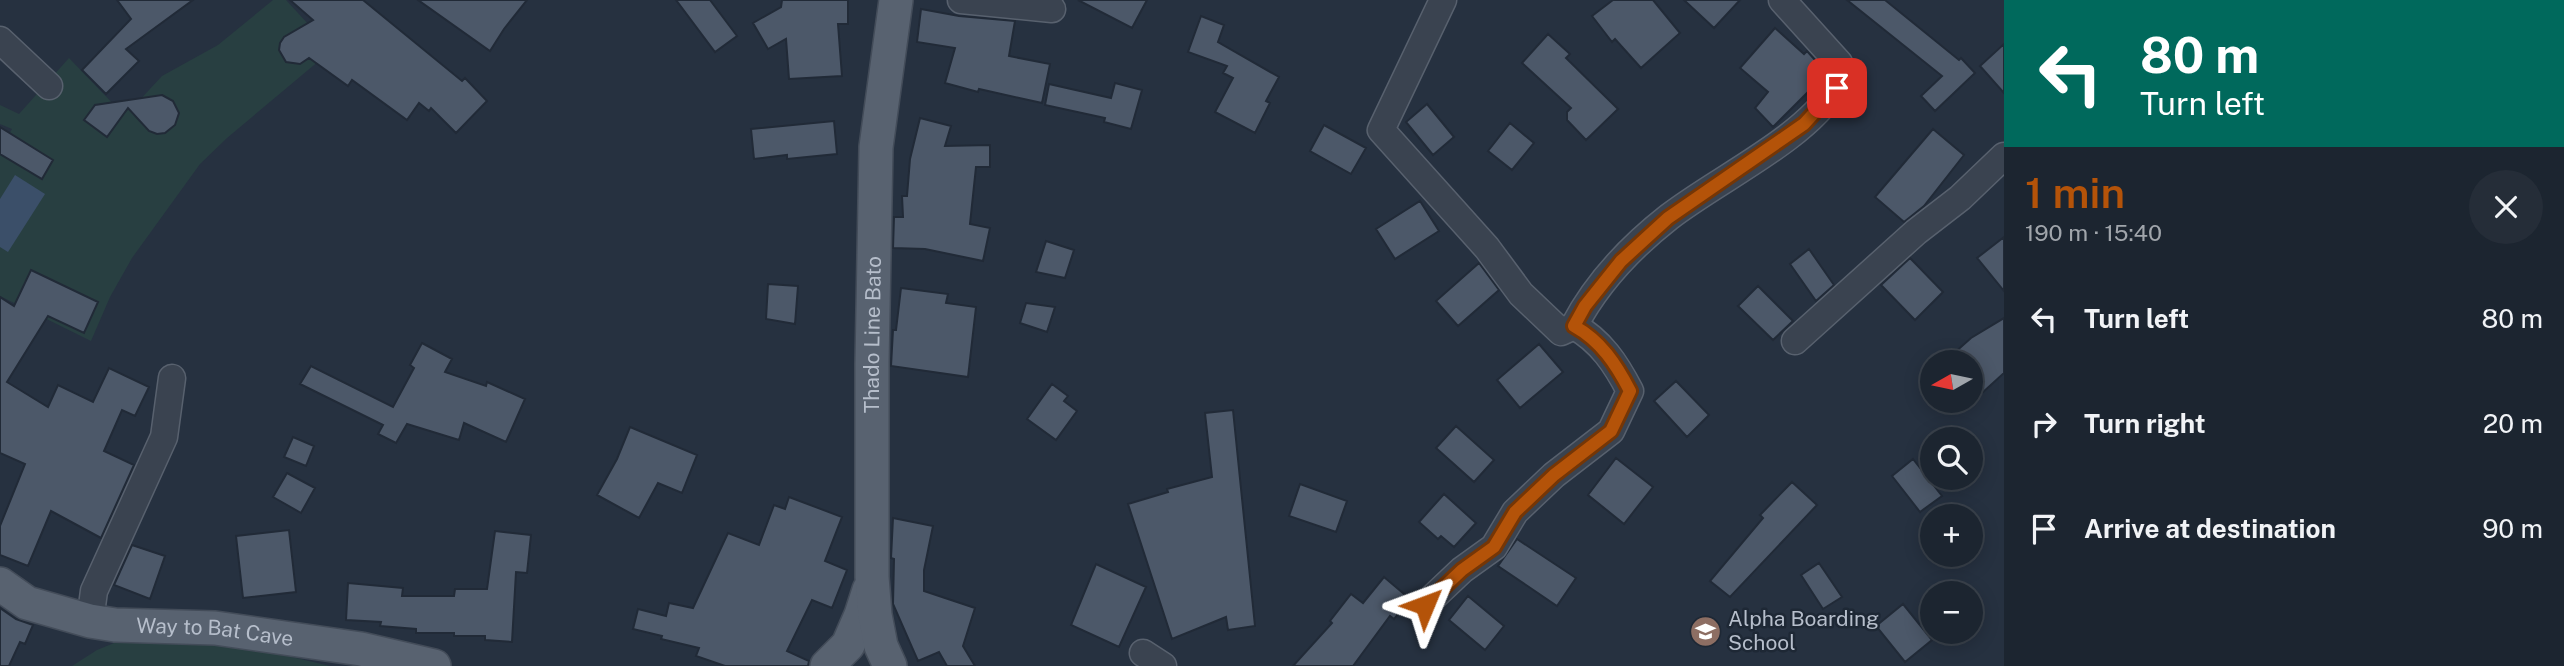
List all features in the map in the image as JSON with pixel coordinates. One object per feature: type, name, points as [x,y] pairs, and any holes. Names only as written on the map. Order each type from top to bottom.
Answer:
[{"type":"main road","name":"Thado Line Bato","points":[[890,666],[881,646],[872,578],[872,363],[876,146],[896,0]]},
{"type":"main road","points":[[827,666],[848,645],[861,615],[872,578]]},
{"type":"main road","name":"Way to Bat Cave","points":[[0,584],[27,603],[90,621],[116,625],[215,628],[361,649],[434,666]]},
{"type":"street","points":[[961,0],[1052,9]]},
{"type":"street","points":[[1443,0],[1381,130],[1487,247],[1521,293],[1561,332],[1574,326],[1585,306],[1621,261],[1668,218],[1804,124],[1837,88],[1839,63],[1782,0]]},
{"type":"street","points":[[0,40],[49,86]]},
{"type":"street","points":[[1795,341],[1916,232],[1960,198],[2004,156]]},
{"type":"street","points":[[1425,605],[1462,570],[1494,547],[1515,512],[1554,475],[1611,431],[1630,391],[1614,362],[1590,335],[1574,326]]},
{"type":"street","points":[[90,621],[94,592],[164,437],[172,378]]},
{"type":"green space","points":[[273,0],[286,0],[332,50],[200,164],[132,258],[110,297],[91,341],[0,296],[0,151],[12,129],[0,124],[0,105],[19,114],[69,58],[123,114],[162,76],[218,45]]},
{"type":"green space","points":[[119,641],[241,645],[330,666],[72,666],[97,650]]},
{"type":"water","points":[[15,175],[45,194],[8,252],[0,247],[0,199]]},
{"type":"building","points":[[117,0],[193,0],[126,49],[139,61],[106,94],[82,70],[131,19]]},
{"type":"building","points":[[290,0],[363,0],[462,81],[465,78],[487,101],[456,133],[431,108],[429,111],[419,103],[407,120],[352,80],[348,86],[309,58],[300,64],[286,62],[279,50],[280,43],[284,37],[313,20]]},
{"type":"building","points":[[418,0],[527,0],[490,51]]},
{"type":"building","points":[[676,0],[710,0],[737,36],[715,52]]},
{"type":"building","points":[[782,0],[848,0],[848,24],[838,24],[842,76],[789,79],[786,39],[768,49],[753,23],[781,7]]},
{"type":"building","points":[[1078,0],[1147,0],[1132,28]]},
{"type":"building","points":[[1613,0],[1653,0],[1680,33],[1641,68],[1615,39],[1612,42],[1592,16]]},
{"type":"building","points":[[1684,0],[1740,0],[1714,28]]},
{"type":"building","points":[[1847,0],[1885,0],[1959,60],[1961,58],[1975,73],[1935,111],[1921,96],[1942,76]]},
{"type":"building","points":[[921,9],[959,16],[1015,21],[1009,56],[1050,64],[1042,103],[979,89],[978,92],[945,83],[955,48],[917,42]]},
{"type":"building","points":[[1201,16],[1224,25],[1218,42],[1279,77],[1266,101],[1270,103],[1255,133],[1215,112],[1233,78],[1223,73],[1227,66],[1188,52]]},
{"type":"building","points":[[1775,28],[1804,54],[1807,51],[1823,69],[1822,78],[1773,127],[1755,108],[1768,92],[1740,68]]},
{"type":"building","points":[[1548,34],[1570,54],[1566,58],[1618,109],[1586,140],[1567,120],[1567,112],[1571,108],[1522,63]]},
{"type":"building","points":[[2004,44],[2004,93],[1980,66]]},
{"type":"building","points":[[1115,83],[1142,90],[1131,129],[1104,122],[1105,118],[1045,105],[1049,84],[1111,98]]},
{"type":"building","points":[[162,95],[173,101],[179,113],[175,125],[165,133],[149,131],[128,108],[107,137],[84,120],[95,105]]},
{"type":"building","points":[[1427,104],[1454,137],[1433,155],[1406,122]]},
{"type":"building","points":[[920,118],[951,126],[945,146],[990,145],[990,167],[976,167],[970,224],[990,228],[983,261],[925,249],[893,248],[894,217],[903,217],[902,196],[907,196],[910,159]]},
{"type":"building","points":[[834,121],[837,154],[754,159],[751,129]]},
{"type":"building","points":[[1510,123],[1534,143],[1512,170],[1488,151]]},
{"type":"building","points":[[1324,125],[1366,148],[1351,174],[1310,151]]},
{"type":"building","points":[[0,127],[53,160],[42,179],[0,154]]},
{"type":"building","points":[[1933,129],[1964,155],[1924,206],[1904,222],[1875,197]]},
{"type":"building","points":[[1420,201],[1439,231],[1395,259],[1376,229]]},
{"type":"building","points":[[2004,237],[2004,291],[1977,258]]},
{"type":"building","points":[[1046,241],[1074,250],[1065,278],[1036,272]]},
{"type":"building","points":[[1809,249],[1834,285],[1816,301],[1790,264]]},
{"type":"building","points":[[1910,258],[1943,292],[1915,320],[1881,285]]},
{"type":"building","points":[[1479,263],[1499,290],[1458,326],[1436,301]]},
{"type":"building","points":[[31,270],[98,302],[84,333],[48,316],[7,382],[48,407],[58,385],[93,402],[109,368],[149,387],[135,416],[122,410],[104,451],[134,465],[101,538],[51,511],[28,566],[0,555],[0,526],[25,464],[0,453],[0,297],[14,306]]},
{"type":"building","points":[[768,284],[798,286],[795,324],[766,319]]},
{"type":"building","points":[[1758,286],[1793,321],[1773,340],[1738,306]]},
{"type":"building","points":[[901,288],[948,294],[946,303],[976,307],[968,377],[891,366],[893,330],[896,330]]},
{"type":"building","points":[[1026,303],[1055,307],[1047,332],[1020,323]]},
{"type":"building","points":[[2004,318],[2004,373],[1983,392],[1983,350],[1958,350],[1971,338]]},
{"type":"building","points":[[422,343],[452,359],[445,372],[486,386],[487,382],[525,399],[506,442],[464,423],[459,440],[407,424],[396,443],[378,434],[383,425],[300,384],[311,366],[393,407],[414,368],[410,365]]},
{"type":"building","points":[[1539,344],[1563,372],[1520,408],[1497,380]]},
{"type":"building","points":[[1676,381],[1709,415],[1687,437],[1654,401]]},
{"type":"building","points":[[1052,384],[1068,396],[1064,401],[1077,411],[1056,440],[1027,419]]},
{"type":"building","points":[[1233,410],[1255,626],[1228,630],[1226,617],[1172,639],[1128,504],[1168,492],[1167,489],[1212,477],[1205,413]]},
{"type":"building","points":[[1456,426],[1494,460],[1474,482],[1436,448]]},
{"type":"building","points":[[630,427],[697,455],[682,493],[658,483],[639,518],[597,495],[617,459]]},
{"type":"building","points":[[293,437],[314,446],[306,466],[284,457]]},
{"type":"building","points":[[1616,458],[1653,487],[1624,524],[1588,495]]},
{"type":"building","points":[[1913,459],[1920,468],[1920,490],[1937,490],[1942,496],[1931,504],[1920,504],[1920,512],[1892,476]]},
{"type":"building","points":[[287,473],[315,488],[301,513],[273,497]]},
{"type":"building","points":[[1792,482],[1817,505],[1730,597],[1710,581],[1763,518],[1760,515]]},
{"type":"building","points":[[1300,484],[1347,501],[1336,532],[1289,516]]},
{"type":"building","points":[[1444,494],[1476,523],[1454,547],[1441,536],[1438,539],[1419,522]]},
{"type":"building","points":[[789,497],[842,517],[825,561],[847,570],[832,608],[812,600],[787,651],[809,661],[808,666],[725,666],[696,656],[699,648],[633,629],[638,609],[666,616],[669,603],[693,608],[728,533],[759,545],[774,505],[785,509]]},
{"type":"building","points":[[893,518],[933,526],[924,570],[924,591],[975,608],[963,646],[975,666],[947,666],[939,652],[918,661],[893,604]]},
{"type":"building","points":[[289,530],[296,592],[243,598],[236,536]]},
{"type":"building","points":[[495,531],[531,535],[527,573],[516,572],[512,642],[485,640],[485,636],[454,636],[454,633],[416,633],[416,629],[380,626],[381,622],[346,620],[348,583],[403,588],[402,596],[454,596],[455,589],[487,589]]},
{"type":"building","points":[[1517,539],[1576,578],[1557,606],[1498,566]]},
{"type":"building","points":[[132,545],[165,556],[150,599],[114,585]]},
{"type":"building","points":[[1819,563],[1842,597],[1823,609],[1801,575]]},
{"type":"building","points":[[1096,564],[1146,587],[1119,647],[1071,625]]},
{"type":"building","points":[[1384,577],[1410,599],[1394,619],[1390,616],[1353,666],[1293,666],[1332,623],[1330,621],[1351,594],[1363,603]]},
{"type":"building","points":[[1468,596],[1504,626],[1485,650],[1449,620]]},
{"type":"building","points":[[1903,604],[1920,625],[1920,644],[1927,644],[1905,662],[1876,626]]},
{"type":"building","points":[[0,608],[16,619],[33,625],[25,644],[20,642],[9,666],[0,666]]},
{"type":"place","name":"Alpha Boarding School","points":[[1705,631]]},
{"type":"route","points":[[1425,605],[1462,570],[1494,547],[1515,512],[1554,475],[1611,431],[1630,391],[1614,362],[1590,335],[1574,326],[1585,306],[1621,261],[1668,218],[1804,124],[1837,88]]}]
